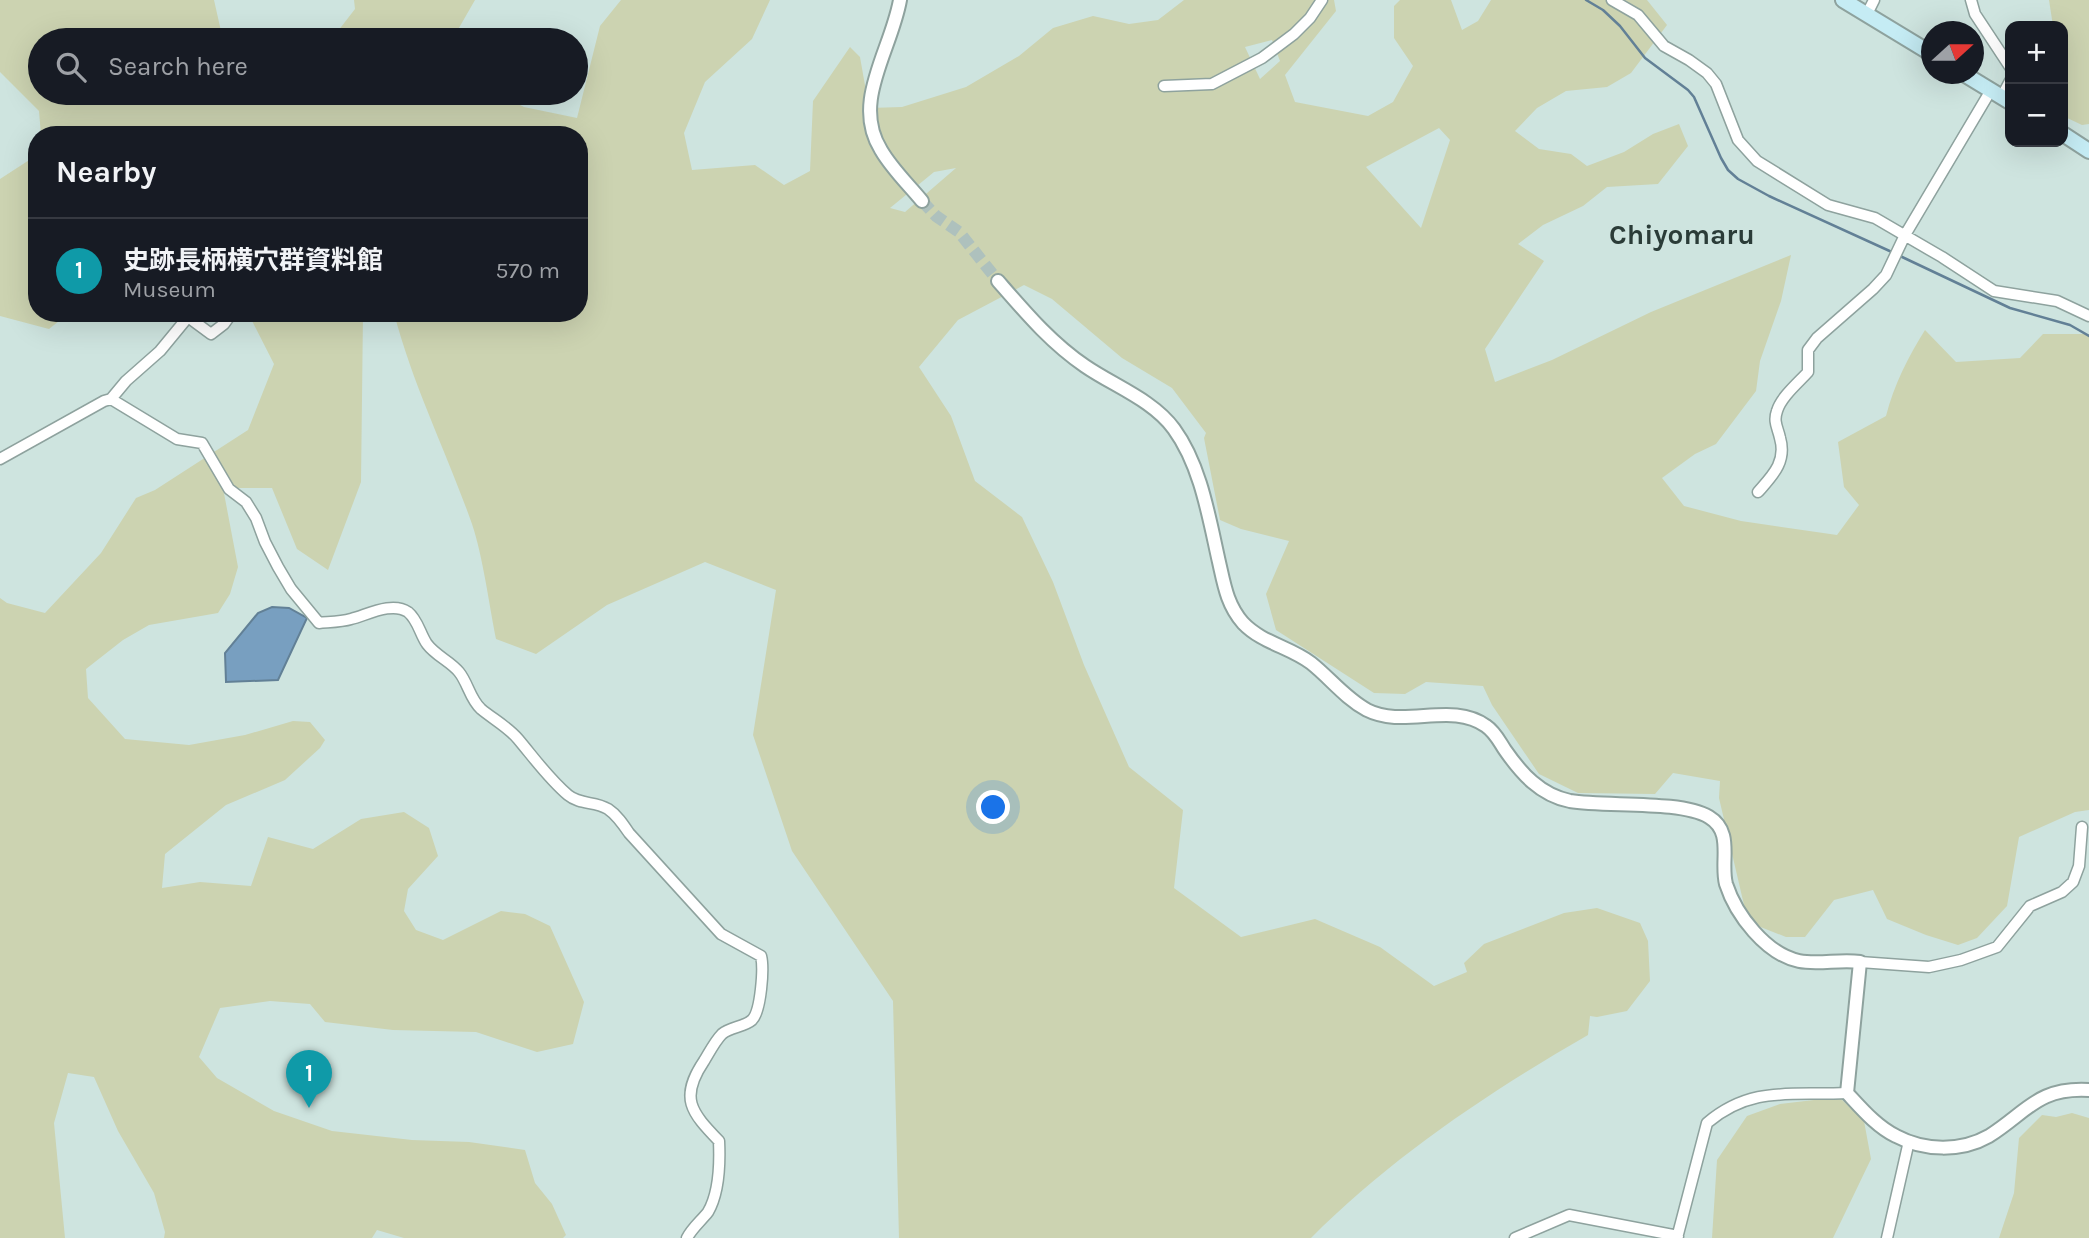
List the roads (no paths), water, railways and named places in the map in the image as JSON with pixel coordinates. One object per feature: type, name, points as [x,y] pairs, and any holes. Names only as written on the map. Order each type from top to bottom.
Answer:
[{"type":"main road","points":[[1843,0],[1921,48]]},
{"type":"main road","points":[[1981,84],[2001,96]]},
{"type":"main road","points":[[2068,137],[2089,151]]},
{"type":"street","points":[[900,0],[896,21],[870,93],[868,115],[880,149],[922,201]]},
{"type":"street","points":[[1164,86],[1212,84],[1262,58],[1294,34],[1310,18],[1322,0]]},
{"type":"street","points":[[1612,0],[1638,15],[1664,46],[1707,73],[1716,84],[1738,140],[1757,161],[1828,205],[1875,218],[1994,291],[2057,301],[2089,316]]},
{"type":"street","points":[[1867,14],[1874,0]]},
{"type":"street","points":[[1971,0],[1975,15],[2005,60]]},
{"type":"street","points":[[1758,492],[1778,468],[1782,456],[1781,440],[1775,424],[1777,409],[1808,372],[1808,350],[1817,338],[1886,275],[1905,235],[2001,96]]},
{"type":"street","points":[[998,281],[1053,341],[1085,366],[1151,407],[1172,426],[1189,453],[1197,475],[1225,593],[1242,622],[1260,638],[1311,663],[1331,683],[1371,712],[1381,716],[1462,716],[1488,726],[1530,781],[1540,789],[1568,801],[1690,808],[1706,815],[1718,825],[1724,840],[1725,881],[1732,897],[1756,933],[1780,954],[1801,962],[1860,961],[1929,967],[1961,960],[1997,947],[2030,906],[2062,892],[2073,882],[2079,866],[2082,827]]},
{"type":"street","points":[[111,400],[126,381],[160,351],[184,322]]},
{"type":"street","points":[[195,322],[211,334],[225,322]]},
{"type":"street","points":[[0,459],[104,401],[111,400],[177,439],[202,443],[229,489],[246,502],[257,518],[265,542],[278,567],[291,589],[319,623],[348,620],[380,610],[397,608],[407,611],[435,653],[460,673],[479,707],[517,738],[566,793],[578,802],[606,807],[721,934],[761,956],[763,965],[757,1012],[751,1020],[723,1033],[690,1086],[690,1104],[703,1124],[719,1141],[720,1153],[715,1195],[708,1211],[687,1238]]},
{"type":"street","points":[[1847,1093],[1860,961]]},
{"type":"street","points":[[1515,1238],[1569,1215],[1677,1237],[1707,1124],[1722,1110],[1758,1096],[1847,1093],[1895,1136],[1940,1148],[1968,1146],[1990,1135],[2040,1097],[2071,1089],[2089,1090]]},
{"type":"street","points":[[1887,1238],[1909,1141]]},
{"type":"water","points":[[272,607],[289,608],[307,618],[278,680],[226,682],[225,653],[258,613]]},
{"type":"waterway","points":[[1586,0],[1603,10],[1620,26],[1645,58],[1694,97],[1721,158],[1728,170],[1738,179],[1894,253]]},
{"type":"waterway","points":[[1900,256],[2010,308],[2070,325],[2089,336]]},
{"type":"tunnel","points":[[922,201],[936,216],[959,232],[998,281]]},
{"type":"place","name":"史跡長柄横穴群資料館","points":[[309,1108]]},
{"type":"district","name":"Chiyomaru","points":[[1682,234]]}]
